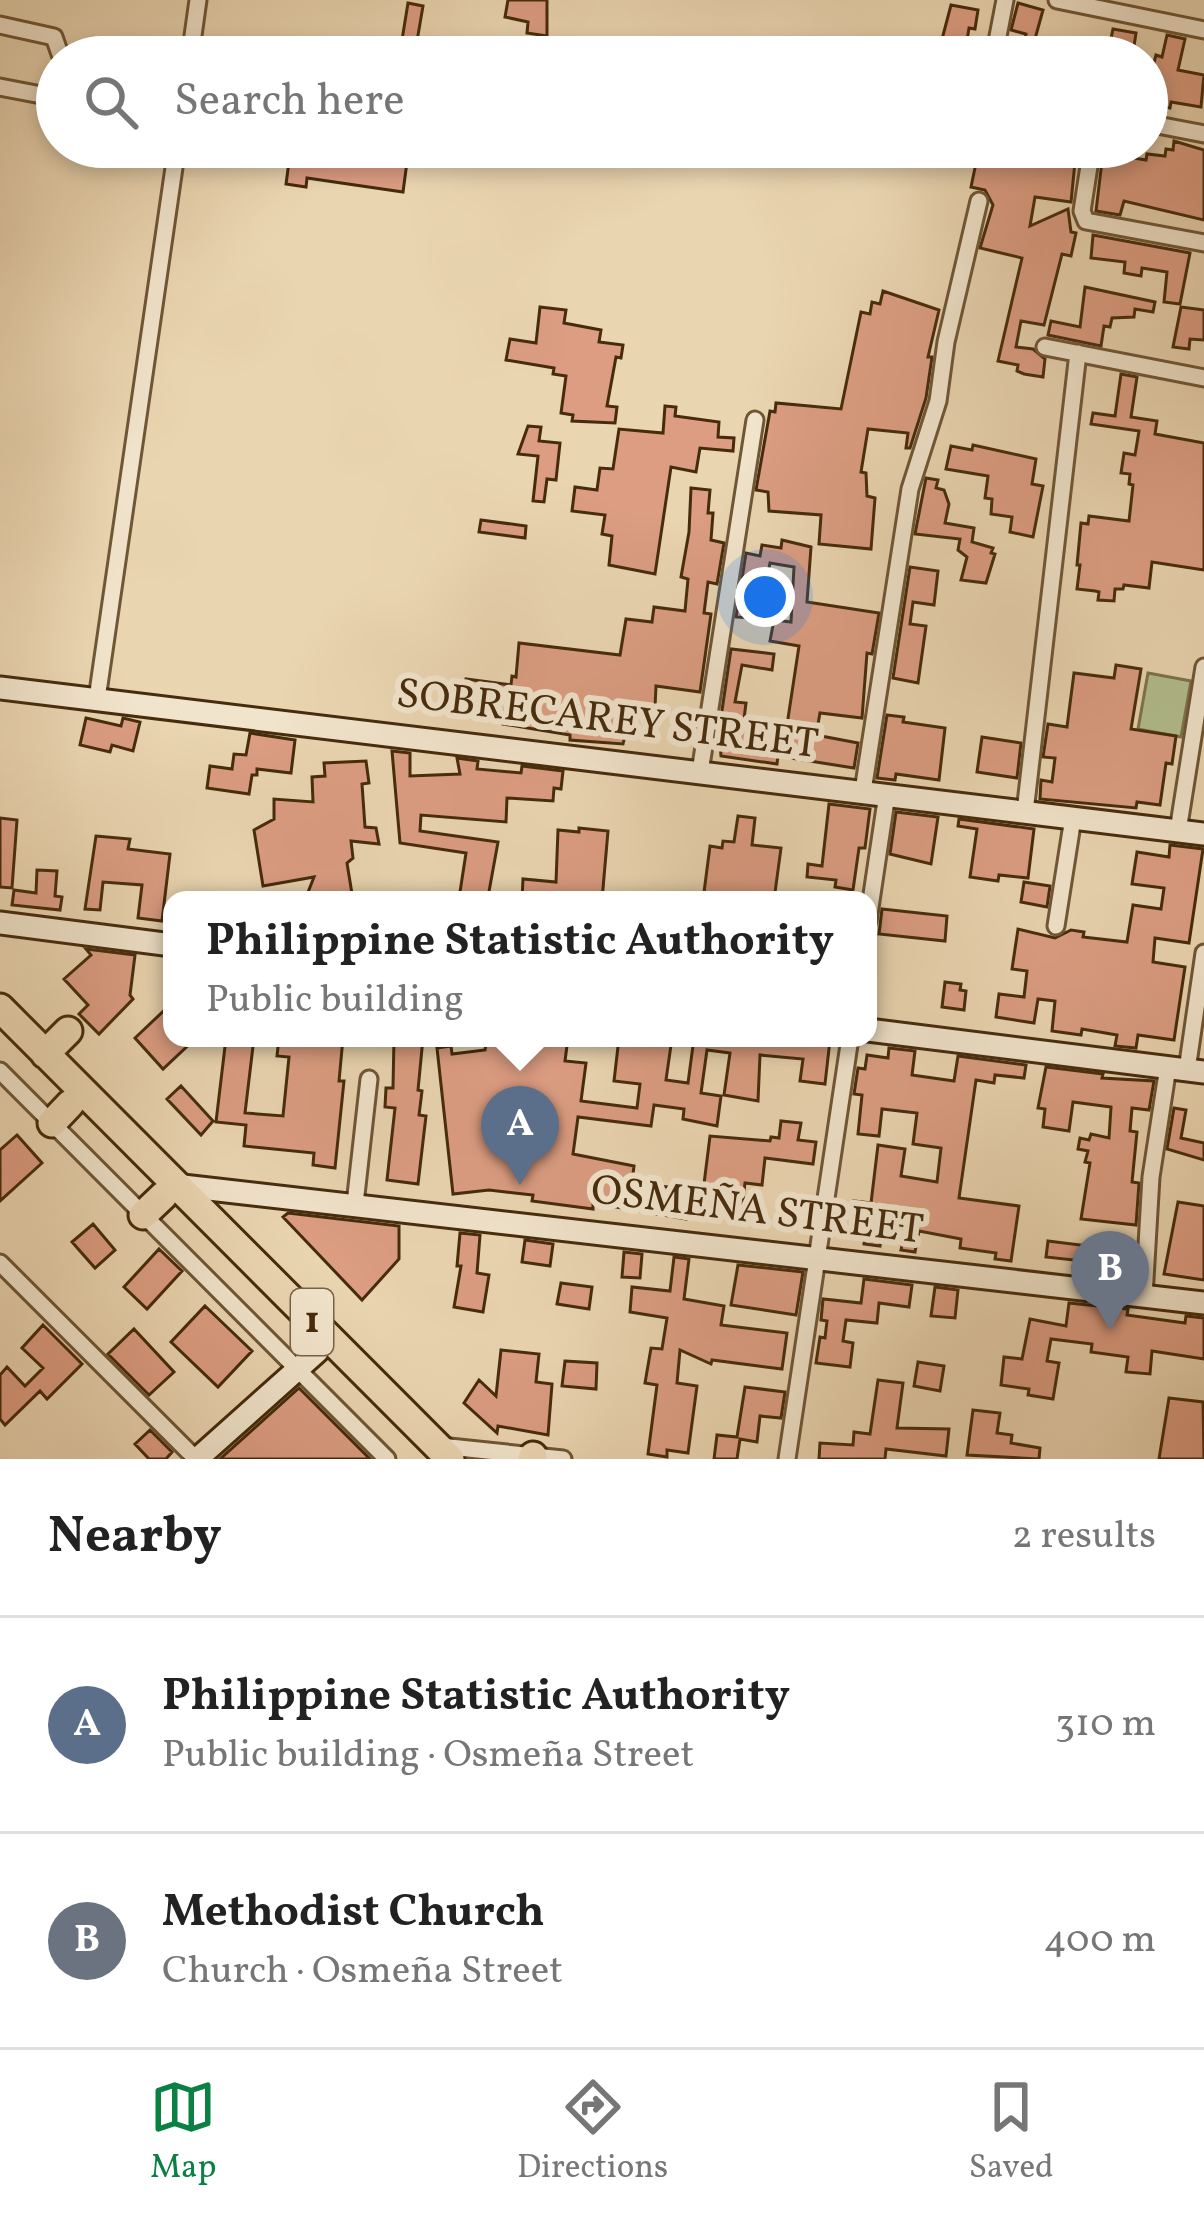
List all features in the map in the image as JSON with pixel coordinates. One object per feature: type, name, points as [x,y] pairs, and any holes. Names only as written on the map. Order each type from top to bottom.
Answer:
[{"type":"highway","name":"1","points":[[0,1008],[45,1054],[160,1198],[308,1360],[434,1456]]},
{"type":"highway","points":[[45,1054],[68,1031]]},
{"type":"highway","name":"1","points":[[0,1033],[61,1114],[160,1198],[434,1456]]},
{"type":"street","points":[[193,36],[198,0]]},
{"type":"street","points":[[998,36],[1005,0]]},
{"type":"street","points":[[1057,0],[1130,7],[1204,30]]},
{"type":"street","points":[[0,25],[50,36]]},
{"type":"street","points":[[0,86],[36,94]]},
{"type":"street","points":[[1168,127],[1204,134]]},
{"type":"street","points":[[97,699],[174,168]]},
{"type":"street","points":[[1089,168],[1082,211],[1086,221],[1204,243]]},
{"type":"street","points":[[863,791],[910,488],[938,401],[946,342],[979,200]]},
{"type":"street","points":[[1045,346],[1204,378]]},
{"type":"street","points":[[1025,812],[1078,353]]},
{"type":"street","points":[[700,772],[755,420]]},
{"type":"street","points":[[1178,831],[1204,667]]},
{"type":"street","name":"SOBRECAREY STREET","points":[[0,688],[1204,834]]},
{"type":"street","points":[[873,891],[887,794]]},
{"type":"street","points":[[1056,926],[1073,818]]},
{"type":"street","points":[[0,923],[163,943]]},
{"type":"street","points":[[1144,1296],[1151,1177],[1186,1070],[1204,953]]},
{"type":"street","points":[[877,1031],[1186,1070]]},
{"type":"street","points":[[787,1459],[849,1047]]},
{"type":"street","points":[[0,1071],[61,1114]]},
{"type":"street","points":[[355,1204],[369,1079]]},
{"type":"street","name":"OSMEÑA STREET","points":[[160,1198],[355,1204],[1204,1303]]},
{"type":"street","points":[[0,1263],[196,1459],[308,1360],[387,1459]]},
{"type":"street","points":[[434,1456],[563,1459]]},
{"type":"green space","points":[[1148,673],[1191,681],[1181,737],[1138,729]]},
{"type":"building","points":[[508,0],[547,0],[547,36],[527,33],[528,22],[505,17]]},
{"type":"building","points":[[408,3],[423,6],[418,36],[403,36]]},
{"type":"building","points":[[1018,3],[1043,10],[1036,36],[1011,30]]},
{"type":"building","points":[[951,5],[978,10],[975,29],[969,28],[968,36],[943,36]]},
{"type":"building","points":[[1113,29],[1136,33],[1136,36],[1112,36]]},
{"type":"building","points":[[1167,36],[1185,39],[1178,70],[1204,75],[1201,107],[1171,102],[1168,108]]},
{"type":"building","points":[[1174,141],[1204,150],[1204,220],[1124,201],[1120,215],[1096,211],[1101,168],[1168,168],[1168,149],[1173,150]]},
{"type":"building","points":[[288,168],[406,168],[403,192],[307,178],[306,187],[286,184]]},
{"type":"building","points":[[975,168],[1074,168],[1071,202],[1035,197],[1030,226],[1068,209],[1071,232],[1076,233],[1071,256],[1062,254],[1044,325],[1021,321],[1016,347],[1033,349],[1045,359],[1043,377],[998,361],[1022,258],[980,248],[993,205],[985,190],[971,187]]},
{"type":"building","points":[[1093,235],[1190,253],[1180,304],[1164,302],[1167,272],[1142,268],[1141,276],[1124,273],[1125,262],[1091,258]]},
{"type":"building","points":[[1085,287],[1155,302],[1153,312],[1135,309],[1134,317],[1112,318],[1110,327],[1104,326],[1101,346],[1048,335],[1051,321],[1080,327]]},
{"type":"building","points":[[883,291],[939,310],[928,357],[932,357],[926,398],[910,448],[906,448],[908,433],[868,429],[861,472],[866,473],[867,496],[875,498],[871,549],[819,544],[821,515],[769,511],[768,492],[756,490],[770,411],[775,412],[776,403],[841,409],[861,312],[870,314],[872,302],[880,304]]},
{"type":"building","points":[[540,307],[566,310],[564,323],[601,330],[599,342],[623,345],[621,358],[616,357],[607,406],[617,407],[615,423],[572,421],[573,415],[561,413],[566,376],[553,374],[554,368],[506,360],[510,339],[536,343]]},
{"type":"building","points":[[1181,307],[1204,310],[1204,340],[1190,339],[1189,349],[1173,347]]},
{"type":"building","points":[[1121,374],[1137,377],[1131,417],[1157,421],[1155,434],[1204,443],[1204,570],[1152,562],[1149,588],[1124,585],[1115,589],[1114,601],[1098,600],[1099,592],[1077,589],[1081,523],[1088,524],[1089,516],[1129,521],[1133,485],[1130,474],[1121,473],[1124,453],[1135,455],[1139,431],[1091,424],[1093,413],[1115,416]]},
{"type":"building","points":[[665,406],[676,407],[675,416],[719,422],[718,437],[734,438],[733,451],[700,448],[696,472],[671,467],[655,574],[609,565],[612,536],[602,534],[605,515],[572,511],[575,487],[597,490],[600,468],[613,469],[619,429],[663,433]]},
{"type":"building","points":[[528,426],[541,427],[539,441],[560,443],[556,480],[547,479],[544,502],[533,501],[538,456],[518,454]]},
{"type":"building","points":[[973,445],[1036,459],[1032,484],[1043,486],[1033,537],[1010,532],[1012,517],[991,514],[992,499],[985,498],[988,476],[946,469],[951,446],[972,450]]},
{"type":"building","points":[[926,478],[938,480],[936,488],[944,490],[949,504],[945,523],[974,528],[972,542],[993,548],[986,583],[961,580],[967,557],[958,550],[960,539],[915,534]]},
{"type":"building","points":[[691,488],[710,490],[711,540],[724,543],[717,584],[708,582],[704,613],[711,614],[700,692],[656,686],[655,707],[632,706],[623,744],[570,740],[570,735],[503,724],[507,695],[464,689],[466,679],[511,685],[519,643],[620,655],[626,619],[652,622],[654,607],[685,611],[688,579],[681,577]]},
{"type":"building","points":[[481,520],[526,526],[525,538],[479,532]]},
{"type":"building","points":[[782,540],[811,547],[807,602],[879,613],[872,654],[867,653],[862,718],[820,713],[816,735],[858,743],[854,768],[778,756],[777,764],[721,756],[719,731],[731,649],[774,654],[772,670],[742,665],[735,702],[746,703],[744,719],[787,725],[799,646],[770,641],[774,620],[791,622],[794,567],[770,563],[760,619],[736,617],[746,553],[760,556],[762,545],[781,548]]},
{"type":"building","points":[[910,567],[938,571],[934,605],[913,602],[910,624],[926,626],[918,683],[893,678]]},
{"type":"building","points":[[1116,665],[1141,669],[1131,729],[1176,736],[1172,764],[1166,763],[1160,805],[1137,802],[1136,808],[1040,799],[1041,780],[1052,782],[1055,758],[1043,757],[1048,724],[1067,727],[1074,673],[1114,678]]},
{"type":"building","points":[[887,715],[945,728],[939,780],[896,774],[895,780],[877,778]]},
{"type":"building","points":[[86,718],[121,726],[123,718],[140,722],[133,751],[80,745]]},
{"type":"building","points":[[250,733],[295,740],[291,773],[257,769],[249,794],[207,788],[210,766],[232,769],[234,754],[246,755]]},
{"type":"building","points":[[982,737],[1021,743],[1017,778],[977,772]]},
{"type":"building","points":[[392,751],[410,753],[410,776],[460,774],[457,758],[478,761],[477,769],[521,773],[522,766],[563,771],[561,789],[554,788],[553,801],[507,798],[506,822],[421,815],[420,831],[498,842],[489,891],[460,891],[466,853],[400,843]]},
{"type":"building","points":[[366,761],[369,783],[362,784],[365,827],[376,828],[379,844],[351,841],[353,858],[347,863],[352,891],[309,891],[314,877],[263,886],[254,830],[274,819],[274,799],[313,802],[312,777],[325,776],[324,763]]},
{"type":"building","points":[[829,804],[870,809],[853,890],[835,887],[836,880],[807,877],[808,864],[822,866]]},
{"type":"building","points":[[896,812],[938,817],[931,864],[890,854]]},
{"type":"building","points":[[738,816],[755,818],[752,845],[781,848],[775,891],[704,891],[710,846],[722,848],[723,841],[734,842]]},
{"type":"building","points":[[0,818],[17,820],[12,888],[0,887]]},
{"type":"building","points":[[959,819],[1034,829],[1028,878],[970,877],[977,829],[958,826]]},
{"type":"building","points":[[579,828],[608,831],[603,891],[522,891],[523,879],[556,882],[558,830],[579,832]]},
{"type":"building","points":[[96,836],[130,839],[128,849],[170,854],[162,921],[138,918],[142,885],[103,882],[100,910],[85,909]]},
{"type":"building","points":[[1170,845],[1203,849],[1189,943],[1155,938],[1153,962],[1185,967],[1174,1040],[1138,1035],[1136,1048],[1115,1046],[1117,1035],[1082,1029],[1081,1035],[1052,1031],[1055,1001],[1038,999],[1034,1023],[996,1017],[999,994],[1024,997],[1027,971],[1012,969],[1018,929],[1055,938],[1071,930],[1084,932],[1083,937],[1127,942],[1133,905],[1161,909],[1164,888],[1132,884],[1137,852],[1169,857]]},
{"type":"building","points":[[37,870],[57,871],[55,896],[62,897],[60,910],[12,905],[14,890],[36,893]]},
{"type":"building","points":[[1024,882],[1050,886],[1047,907],[1021,902]]},
{"type":"building","points":[[882,909],[947,916],[945,941],[879,934]]},
{"type":"building","points":[[86,949],[135,955],[133,999],[99,1034],[79,1014],[88,1005],[64,979],[91,955]]},
{"type":"building","points":[[945,982],[961,984],[960,990],[966,991],[964,1010],[942,1007]]},
{"type":"building","points":[[163,1012],[163,1047],[186,1047],[163,1069],[135,1038]]},
{"type":"building","points":[[225,1047],[253,1047],[245,1113],[283,1116],[289,1057],[277,1056],[278,1047],[342,1047],[339,1081],[344,1081],[335,1168],[313,1165],[314,1153],[244,1146],[246,1125],[216,1122]]},
{"type":"building","points":[[394,1047],[422,1047],[419,1115],[426,1116],[418,1184],[387,1180],[395,1108],[385,1107],[386,1088],[393,1088]]},
{"type":"building","points":[[451,1047],[452,1054],[567,1047],[565,1061],[586,1063],[581,1101],[637,1108],[640,1084],[614,1081],[618,1047],[671,1047],[666,1080],[688,1083],[693,1047],[829,1047],[825,1084],[800,1081],[803,1059],[760,1055],[758,1101],[724,1095],[730,1053],[707,1050],[701,1093],[721,1096],[717,1126],[683,1119],[684,1109],[654,1105],[651,1126],[578,1117],[573,1154],[634,1166],[632,1182],[703,1192],[710,1136],[770,1141],[779,1138],[781,1121],[801,1123],[798,1140],[816,1142],[813,1164],[765,1158],[762,1185],[745,1183],[741,1217],[687,1210],[686,1219],[593,1203],[593,1209],[532,1201],[533,1195],[489,1190],[453,1194],[437,1048]]},
{"type":"building","points":[[889,1048],[915,1051],[912,1075],[954,1081],[958,1056],[1026,1065],[1024,1078],[995,1075],[994,1083],[976,1080],[959,1198],[1019,1206],[1011,1261],[995,1259],[996,1253],[960,1248],[961,1239],[919,1231],[915,1252],[901,1250],[906,1226],[883,1222],[880,1246],[864,1244],[867,1218],[853,1217],[854,1201],[871,1203],[878,1145],[905,1149],[901,1176],[937,1182],[941,1148],[913,1144],[917,1113],[882,1109],[879,1136],[858,1134],[862,1095],[854,1094],[858,1068],[865,1069],[867,1055],[888,1058]]},
{"type":"building","points":[[1046,1067],[1103,1074],[1102,1078],[1154,1081],[1149,1110],[1132,1108],[1130,1131],[1137,1132],[1132,1182],[1139,1183],[1136,1225],[1081,1219],[1090,1163],[1085,1162],[1088,1151],[1078,1149],[1080,1138],[1089,1140],[1091,1134],[1109,1138],[1111,1107],[1073,1102],[1069,1131],[1043,1127],[1045,1109],[1038,1108]]},
{"type":"building","points":[[181,1086],[213,1121],[201,1135],[167,1099]]},
{"type":"building","points":[[1174,1108],[1186,1110],[1181,1138],[1204,1143],[1204,1160],[1167,1149]]},
{"type":"building","points":[[17,1135],[42,1163],[0,1201],[0,1150]]},
{"type":"building","points":[[1178,1202],[1204,1206],[1204,1280],[1164,1274]]},
{"type":"building","points":[[288,1213],[399,1226],[399,1259],[362,1300],[283,1217]]},
{"type":"building","points":[[93,1224],[115,1250],[95,1268],[72,1242]]},
{"type":"building","points":[[460,1233],[480,1235],[477,1273],[489,1275],[483,1312],[454,1307],[461,1266],[457,1266]]},
{"type":"building","points":[[525,1240],[553,1244],[550,1266],[522,1262]]},
{"type":"building","points":[[1048,1241],[1112,1249],[1109,1263],[1095,1261],[1094,1270],[1073,1267],[1074,1260],[1046,1257]]},
{"type":"building","points":[[159,1249],[182,1271],[147,1309],[124,1287]]},
{"type":"building","points":[[624,1252],[642,1254],[640,1278],[622,1277]]},
{"type":"building","points":[[674,1257],[689,1259],[684,1299],[724,1306],[721,1325],[787,1333],[782,1369],[712,1360],[711,1364],[680,1350],[677,1383],[697,1386],[688,1453],[667,1450],[667,1457],[648,1454],[657,1385],[645,1383],[651,1348],[662,1349],[667,1318],[630,1312],[632,1287],[670,1291]]},
{"type":"building","points":[[738,1265],[803,1272],[796,1315],[731,1305]]},
{"type":"building","points":[[864,1279],[912,1285],[909,1307],[879,1303],[877,1323],[846,1320],[843,1341],[853,1343],[850,1367],[816,1363],[827,1321],[821,1320],[823,1299],[861,1303]]},
{"type":"building","points":[[561,1283],[592,1287],[589,1309],[557,1304]]},
{"type":"building","points":[[935,1287],[958,1290],[955,1318],[931,1316]]},
{"type":"building","points":[[1069,1303],[1128,1309],[1127,1315],[1185,1323],[1186,1316],[1204,1318],[1204,1359],[1152,1351],[1150,1374],[1126,1372],[1128,1357],[1091,1352],[1092,1344],[1051,1339],[1047,1361],[1059,1363],[1053,1399],[1001,1385],[1004,1357],[1022,1359],[1030,1319],[1066,1326]]},
{"type":"building","points":[[205,1306],[252,1351],[218,1387],[171,1342]]},
{"type":"building","points":[[43,1325],[82,1364],[47,1399],[40,1391],[5,1425],[0,1419],[0,1375],[7,1367],[25,1386],[43,1368],[22,1348]]},
{"type":"building","points":[[134,1329],[174,1372],[149,1395],[108,1354]]},
{"type":"building","points":[[501,1350],[539,1354],[536,1382],[552,1384],[548,1435],[498,1426],[497,1433],[464,1403],[479,1380],[496,1396]]},
{"type":"building","points":[[565,1361],[597,1363],[596,1389],[562,1386]]},
{"type":"building","points":[[918,1362],[944,1366],[940,1391],[914,1386]]},
{"type":"building","points":[[878,1380],[903,1383],[897,1428],[949,1429],[946,1456],[886,1449],[885,1459],[819,1459],[820,1443],[853,1445],[854,1432],[870,1434]]},
{"type":"building","points":[[745,1387],[785,1392],[781,1418],[760,1416],[757,1442],[740,1439],[737,1459],[714,1459],[717,1435],[737,1437]]},
{"type":"building","points":[[299,1388],[370,1459],[220,1459]]},
{"type":"building","points":[[1169,1398],[1203,1402],[1204,1459],[1159,1459]]},
{"type":"building","points":[[973,1410],[1000,1413],[997,1433],[1012,1435],[1011,1443],[1040,1448],[1039,1459],[967,1455]]},
{"type":"building","points":[[150,1430],[172,1452],[166,1459],[149,1459],[135,1444]]},
{"type":"place","name":"Philippine Statistic Authority","points":[[520,1185]]},
{"type":"place","name":"Methodist Church","points":[[1110,1330]]}]
